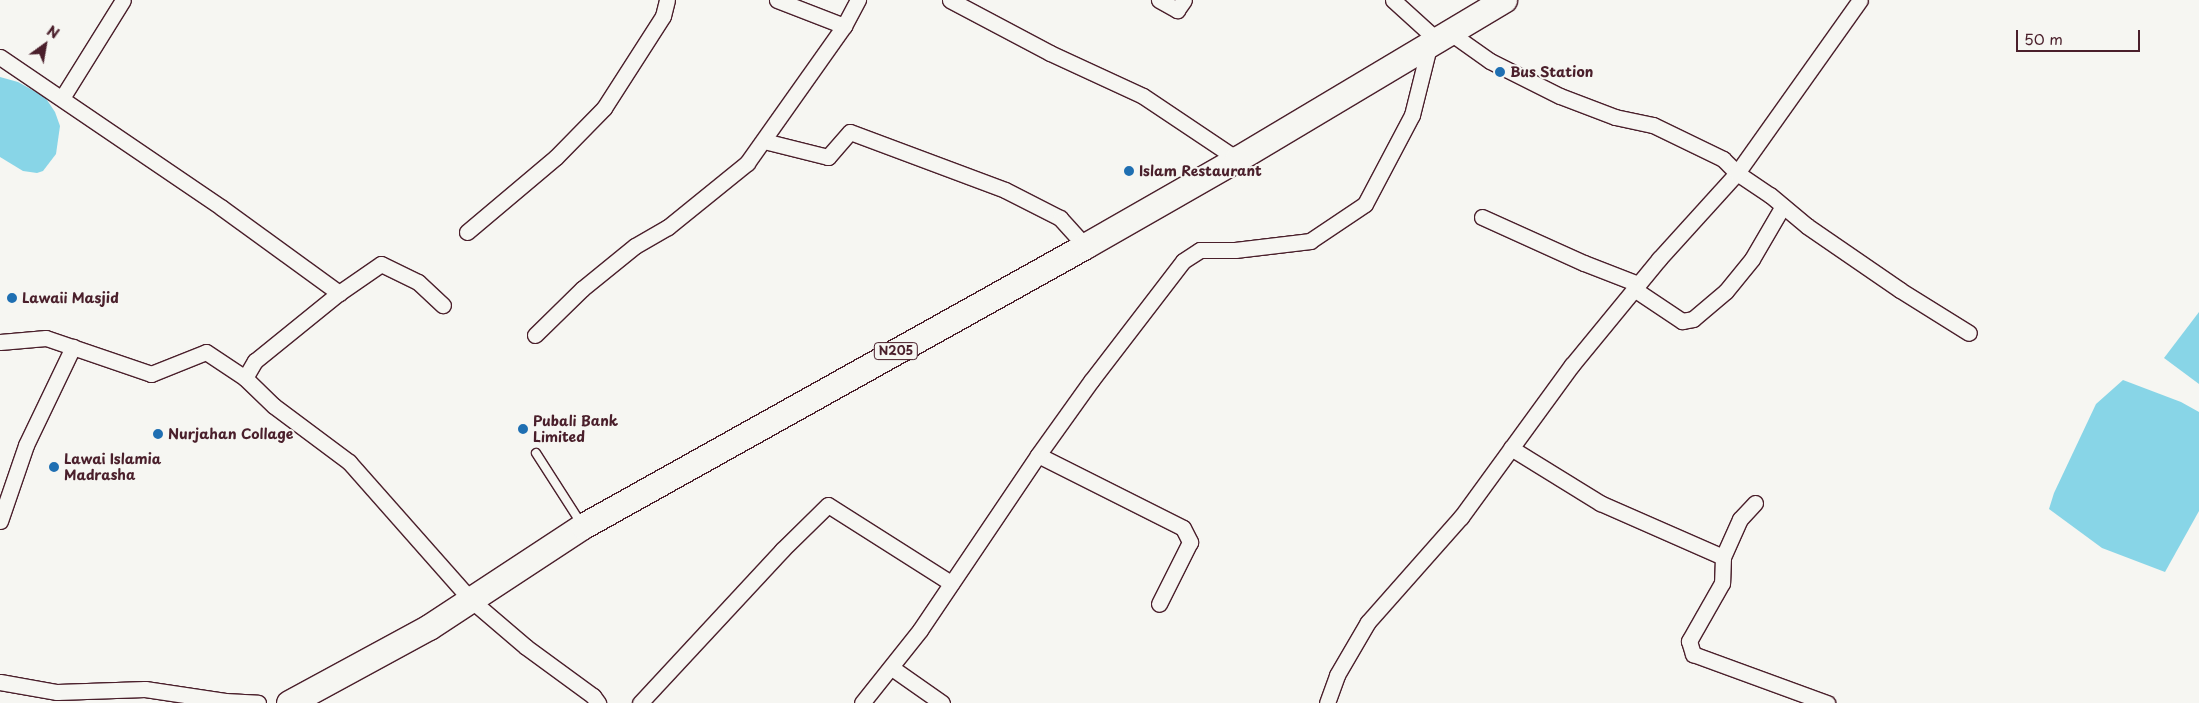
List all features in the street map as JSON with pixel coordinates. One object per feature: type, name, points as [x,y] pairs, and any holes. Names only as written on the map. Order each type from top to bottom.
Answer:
[{"type":"highway","name":"N205","points":[[289,703],[429,627],[583,526],[1085,246],[1237,159],[1504,0]]},
{"type":"street","points":[[62,98],[124,0]]},
{"type":"street","points":[[467,232],[556,157],[604,108],[663,16],[667,0]]},
{"type":"street","points":[[777,0],[844,26]]},
{"type":"street","points":[[535,335],[582,289],[635,246],[668,227],[747,163],[844,26],[858,0]]},
{"type":"street","points":[[950,0],[1050,53],[1142,96],[1237,159]]},
{"type":"street","points":[[1159,0],[1177,10],[1184,0]]},
{"type":"street","points":[[1393,0],[1438,38],[1490,61],[1560,96],[1615,117],[1653,125],[1723,160],[1737,173],[1807,226],[1900,290],[1969,333]]},
{"type":"street","points":[[1327,703],[1337,674],[1368,622],[1461,517],[1572,365],[1636,287],[1737,173],[1860,0]]},
{"type":"street","points":[[862,703],[892,668],[1096,374],[1183,261],[1200,250],[1235,250],[1310,242],[1365,204],[1412,115],[1438,38]]},
{"type":"street","points":[[0,57],[222,208],[339,293]]},
{"type":"street","points":[[764,141],[828,157],[850,132],[1005,190],[1060,218],[1085,246]]},
{"type":"street","points":[[1482,217],[1636,287],[1682,321],[1693,319],[1726,291],[1752,259],[1783,206]]},
{"type":"street","points":[[245,378],[255,361],[339,293],[382,264],[418,282],[443,305]]},
{"type":"street","points":[[0,342],[46,338],[151,374],[206,352],[245,378],[274,406],[348,462],[471,600],[526,647],[593,696],[598,703]]},
{"type":"street","points":[[0,521],[26,445],[73,347]]},
{"type":"street","points":[[1511,448],[1600,503],[1723,557]]},
{"type":"street","points":[[1038,455],[1183,528],[1190,542],[1158,604]]},
{"type":"street","points":[[1755,503],[1740,519],[1723,557],[1722,583],[1689,641],[1693,654],[1827,703]]},
{"type":"street","points":[[640,703],[782,550],[828,505],[951,583]]},
{"type":"street","points":[[892,668],[942,703]]},
{"type":"street","points":[[0,682],[58,692],[146,690],[258,703]]},
{"type":"lane","points":[[536,453],[583,526]]},
{"type":"water","points":[[0,77],[18,82],[45,97],[55,112],[60,126],[56,154],[43,171],[37,173],[23,171],[0,157]]},
{"type":"water","points":[[2199,312],[2199,384],[2164,358]]},
{"type":"water","points":[[2123,380],[2181,402],[2199,412],[2199,511],[2165,572],[2102,548],[2049,509],[2054,493],[2096,404]]},
{"type":"place","name":"Bus Station","points":[[1500,72]]},
{"type":"place","name":"Islam Restaurant","points":[[1129,171]]},
{"type":"place","name":"Lawaii Masjid","points":[[12,298]]},
{"type":"place","name":"Pubali Bank Limited","points":[[523,429]]},
{"type":"place","name":"Nurjahan Collage","points":[[158,434]]},
{"type":"place","name":"Lawai Islamia Madrasha","points":[[54,467]]}]
